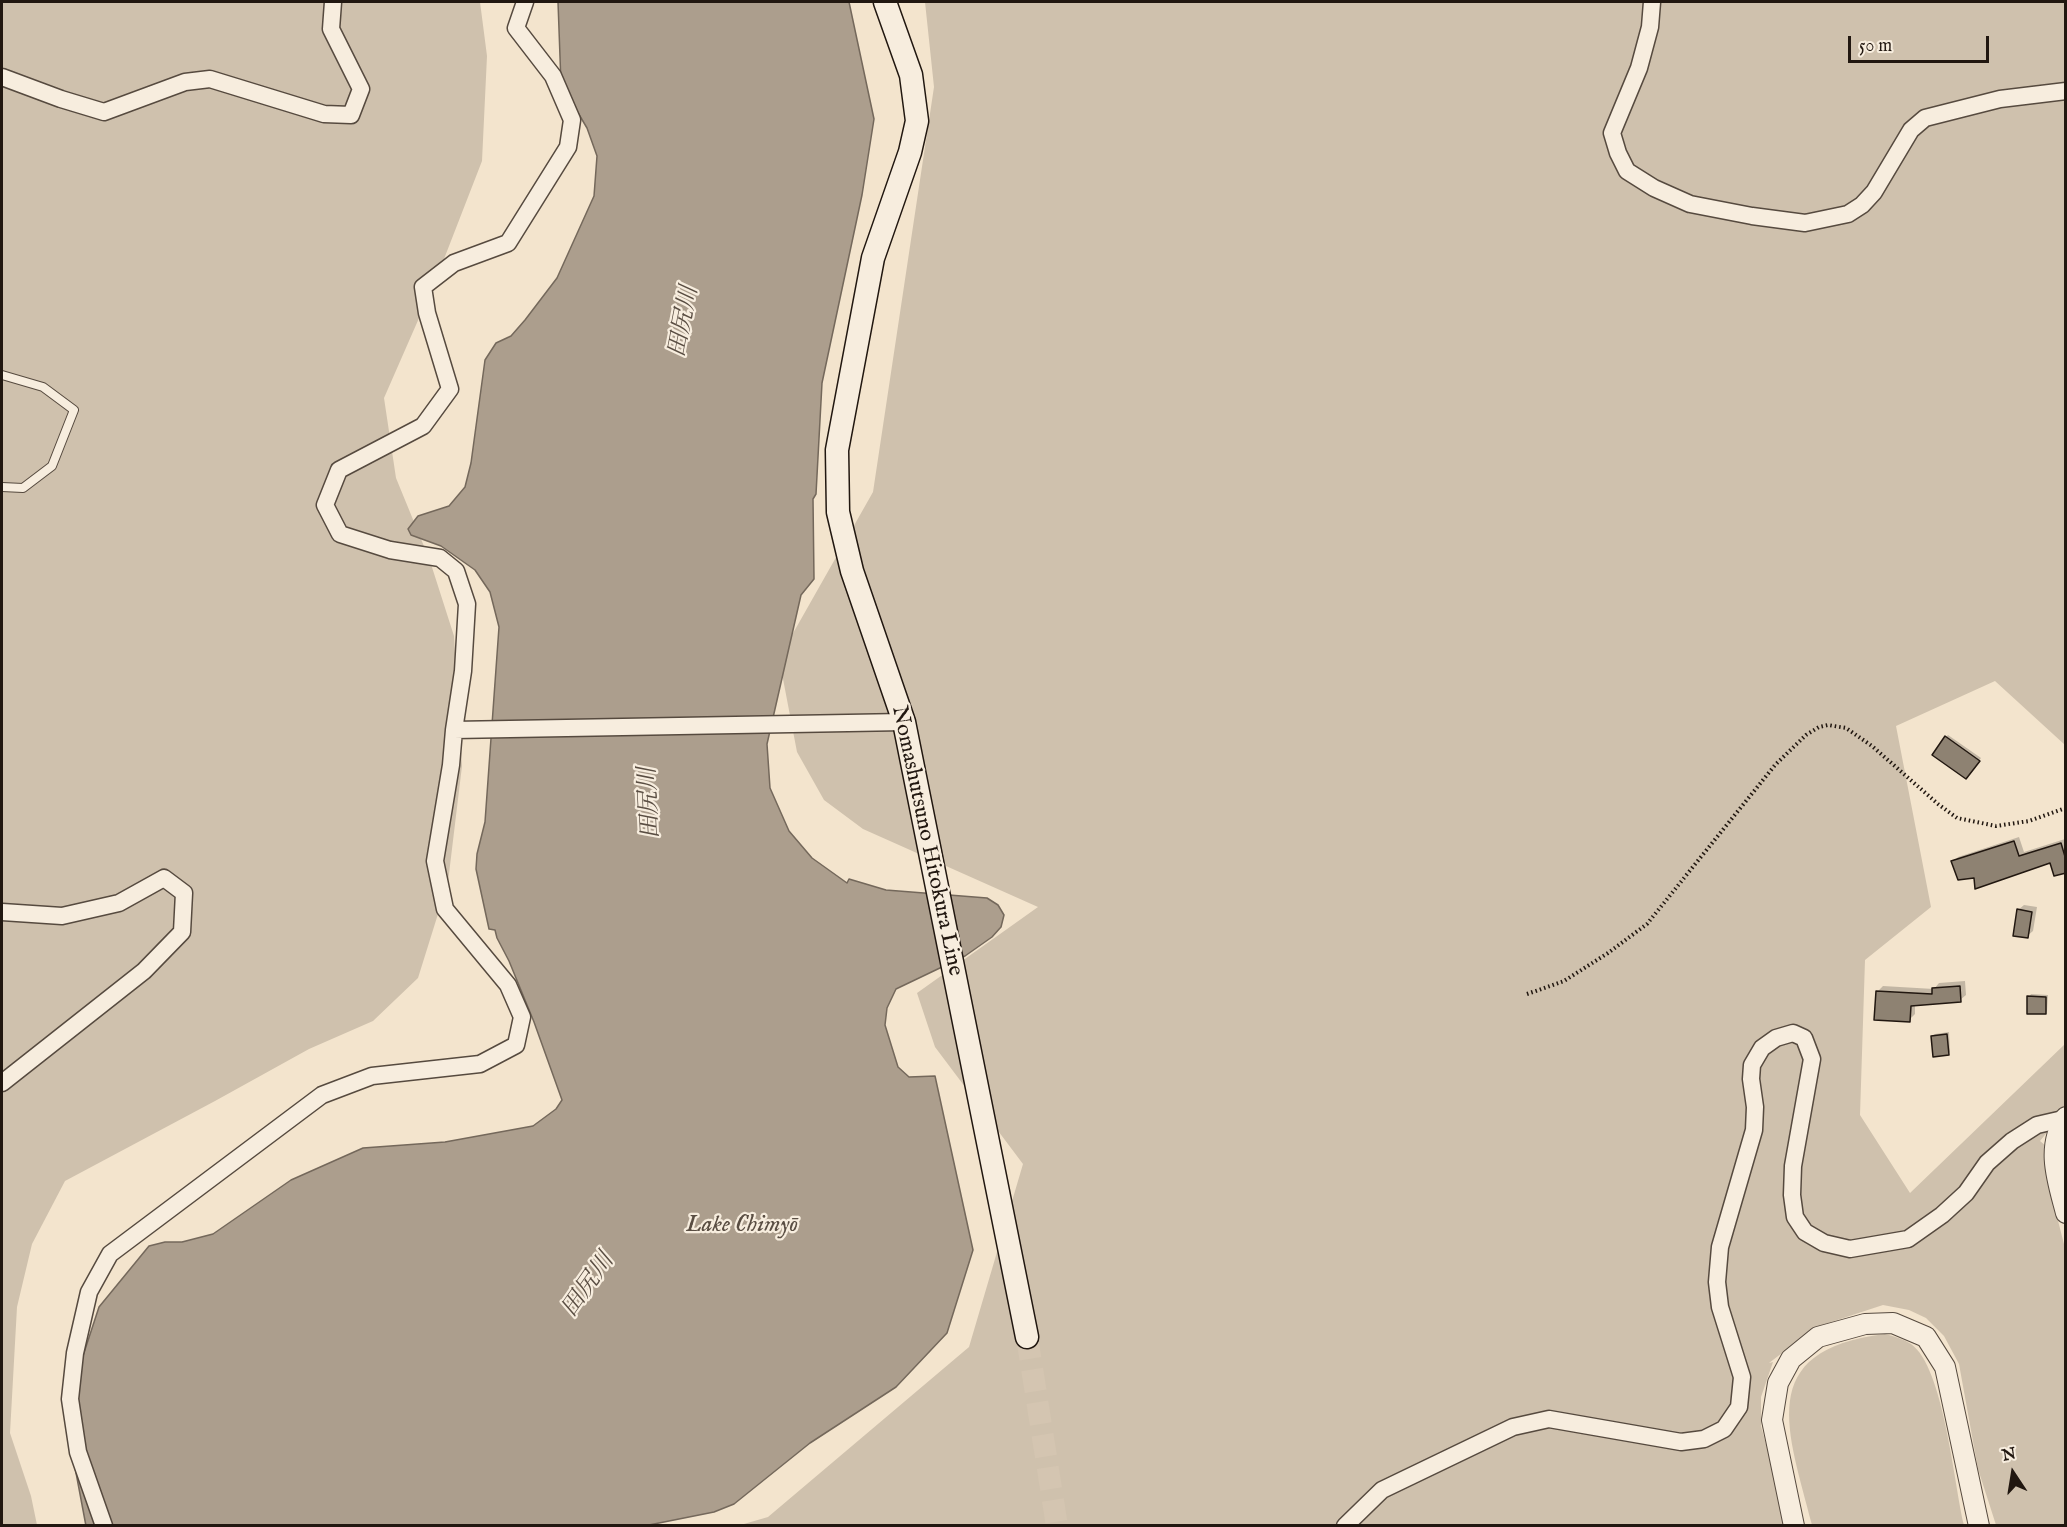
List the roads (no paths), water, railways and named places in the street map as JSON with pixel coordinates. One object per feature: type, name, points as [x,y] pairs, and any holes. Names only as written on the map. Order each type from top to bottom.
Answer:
[{"type":"main road","name":"Nomashutsuno Hitokura Line","points":[[885,2],[911,75],[917,121],[910,152],[873,258],[837,450],[838,512],[852,571],[904,722],[1027,1337]]},
{"type":"street","points":[[2,77],[104,112],[184,82],[210,79],[324,114],[351,115],[361,89],[331,29],[333,2]]},
{"type":"street","points":[[104,1526],[78,1452],[70,1398],[75,1353],[89,1292],[110,1254],[322,1095],[372,1076],[480,1064],[516,1045],[522,1017],[508,985],[446,909],[435,861],[451,765],[463,671],[467,604],[456,571],[440,558],[390,550],[340,534],[325,505],[339,470],[423,426],[450,389],[428,313],[423,286],[454,263],[508,243],[568,147],[572,120],[553,76],[516,28],[525,2]]},
{"type":"street","points":[[1652,2],[1650,27],[1639,68],[1612,133],[1627,171],[1654,188],[1690,204],[1805,223],[1848,214],[1863,205],[1874,192],[1911,130],[1925,118],[2000,99],[2066,91]]},
{"type":"street","points":[[454,730],[904,722]]},
{"type":"street","points":[[2,912],[62,916],[119,903],[164,878],[184,893],[182,932],[144,971],[2,1083]]},
{"type":"street","points":[[1345,1526],[1382,1491],[1513,1427],[1550,1419],[1681,1442],[1704,1439],[1724,1429],[1739,1407],[1742,1377],[1720,1307],[1717,1282],[1720,1247],[1754,1130],[1752,1065],[1762,1048],[1776,1038],[1793,1033],[1804,1038],[1812,1059],[1793,1166],[1792,1195],[1795,1216],[1804,1232],[1824,1243],[1850,1249],[1908,1239],[1942,1215],[1966,1193],[1987,1163],[2012,1141],[2037,1125],[2064,1118]]},
{"type":"street","points":[[2064,1118],[2055,1142],[2053,1165],[2066,1213]]},
{"type":"street","points":[[1794,1526],[1773,1420],[1778,1383],[1791,1359],[1818,1337],[1865,1324],[1893,1323],[1926,1337],[1946,1367],[1979,1526]]},
{"type":"lane","points":[[2,375],[43,387],[74,410],[52,466],[23,488],[2,487]]},
{"type":"water","name":"Lake Chimyō","points":[[558,2],[849,2],[874,119],[862,195],[822,383],[816,494],[813,499],[814,579],[801,595],[767,744],[770,788],[789,831],[812,858],[847,883],[849,879],[886,890],[987,898],[998,905],[1004,915],[1001,927],[992,937],[965,956],[896,989],[887,1008],[885,1025],[898,1067],[909,1077],[935,1076],[973,1250],[947,1333],[896,1387],[810,1443],[734,1504],[714,1512],[644,1526],[86,1526],[71,1446],[78,1371],[99,1307],[149,1246],[165,1242],[182,1242],[213,1234],[291,1180],[363,1148],[445,1142],[533,1126],[556,1109],[562,1100],[509,961],[495,930],[489,929],[476,869],[477,854],[485,822],[499,627],[490,592],[475,570],[441,546],[411,535],[408,529],[418,516],[449,506],[465,487],[471,463],[485,360],[496,343],[511,336],[557,278],[594,196],[597,156],[587,128],[561,84]]},
{"type":"tunnel","points":[[1027,1337],[1057,1526]]},
{"type":"water label","name":"田尻川","points":[[685,322]]},
{"type":"water label","name":"田尻川","points":[[651,803]]},
{"type":"water label","name":"田尻川","points":[[589,1286]]}]
